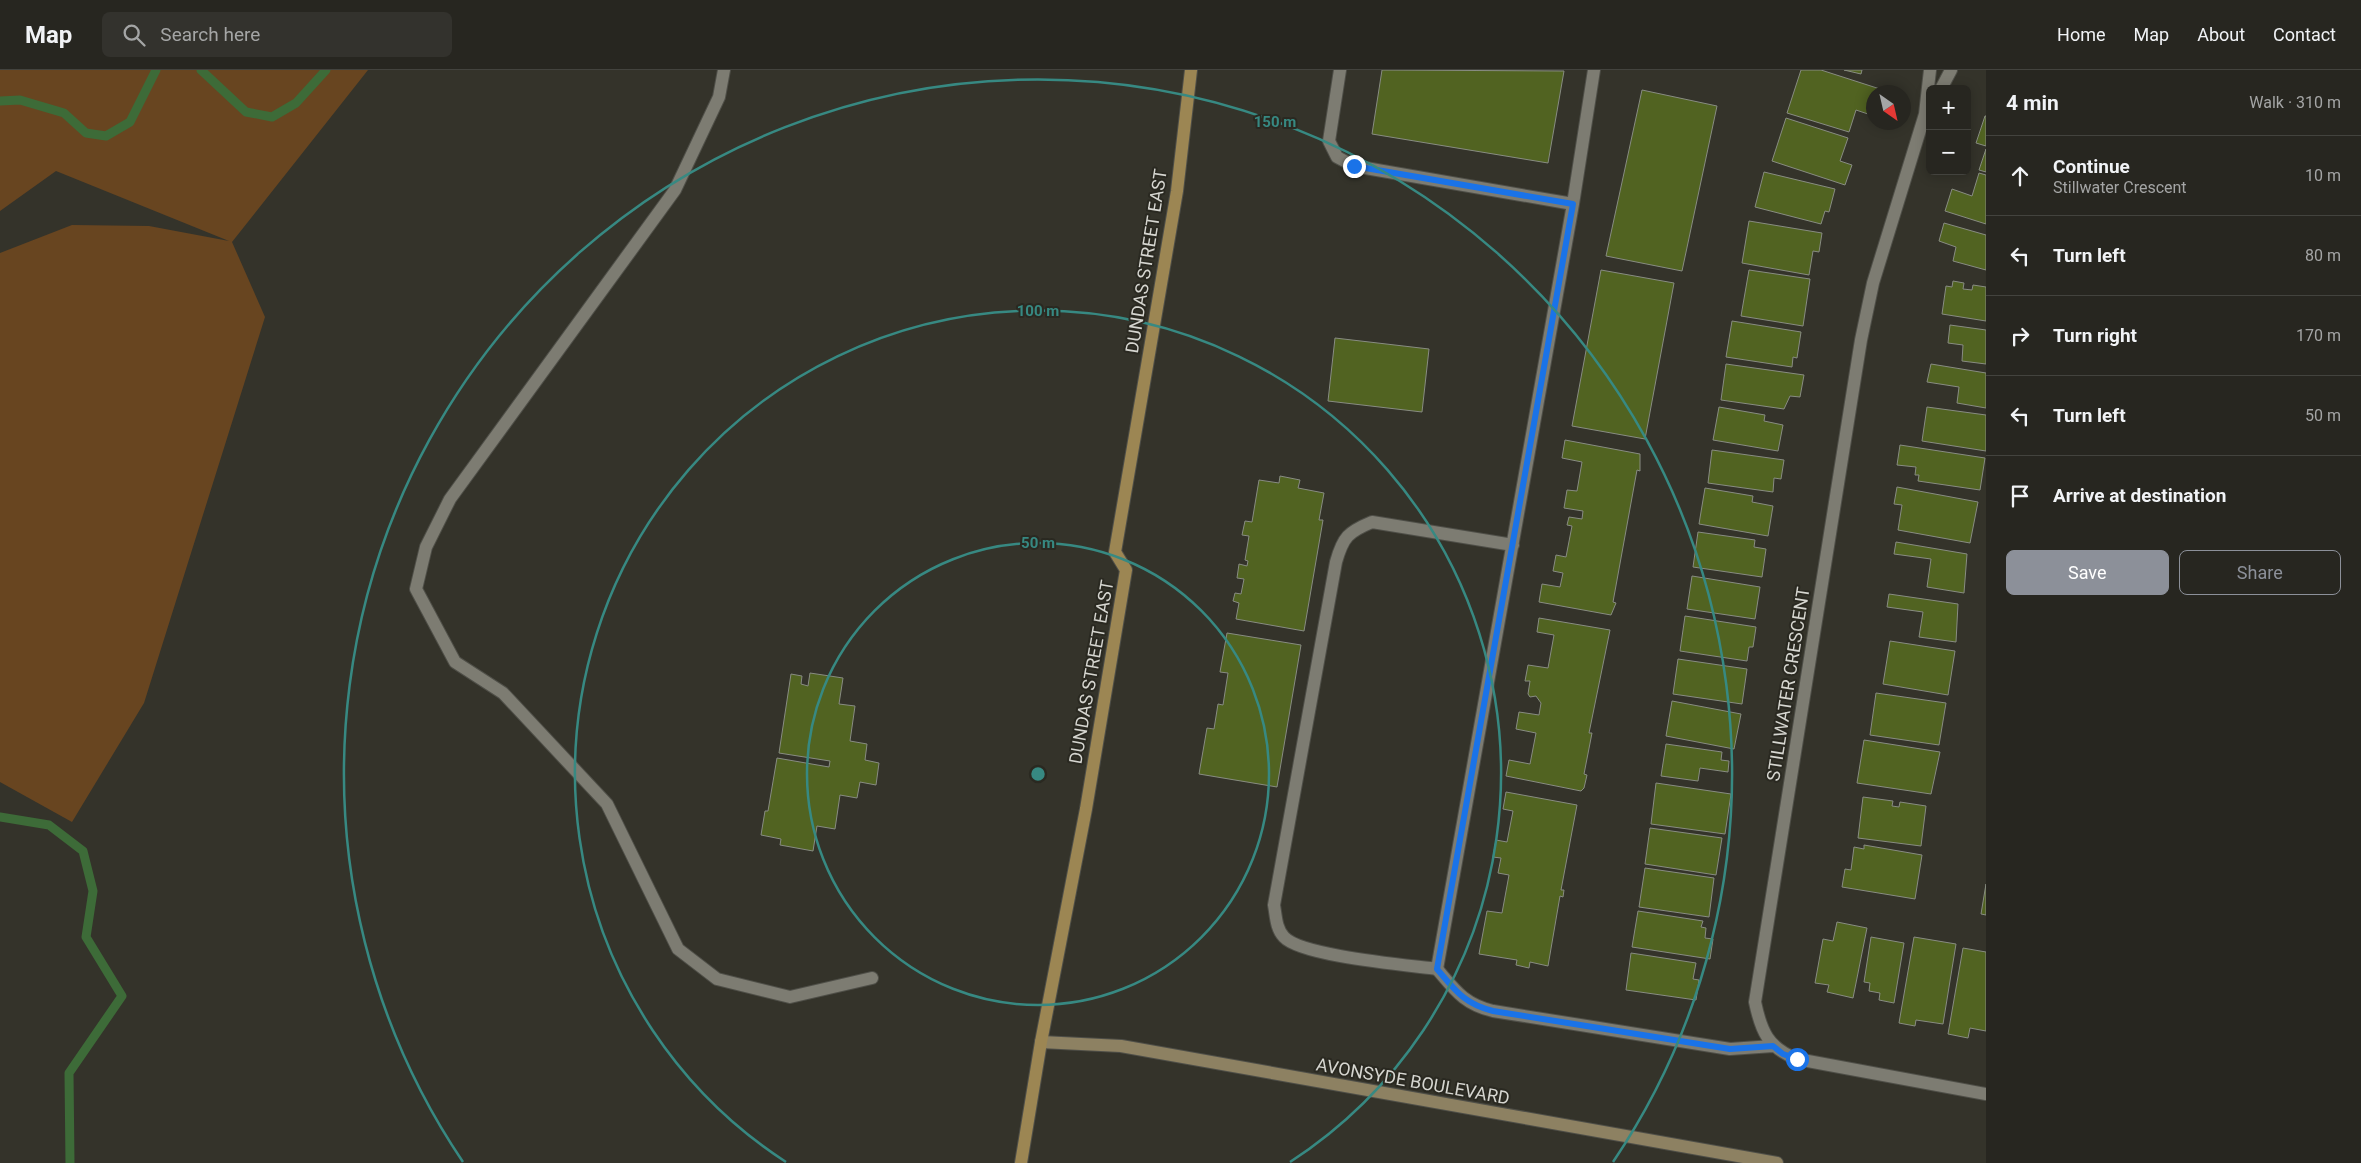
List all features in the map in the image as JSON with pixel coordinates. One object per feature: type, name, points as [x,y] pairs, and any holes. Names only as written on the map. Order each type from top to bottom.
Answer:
[{"type":"main road","name":"DUNDAS STREET EAST","points":[[1021,1163],[1041,1042],[1086,809],[1126,570],[1115,552],[1176,191],[1191,70]]},
{"type":"main road","name":"AVONSYDE BOULEVARD","points":[[1041,1042],[1122,1046],[1777,1163]]},
{"type":"street","points":[[724,70],[720,97],[675,190],[450,499],[426,547],[416,589],[455,662],[503,693],[606,804],[678,949],[717,979],[790,997],[872,978]]},
{"type":"street","points":[[1340,70],[1329,141],[1337,157],[1354,166],[1573,204]]},
{"type":"street","points":[[1437,969],[1573,204],[1594,70]]},
{"type":"street","name":"STILLWATER CRESCENT","points":[[1929,85],[1930,70]]},
{"type":"street","points":[[1943,85],[1951,70]]},
{"type":"street","name":"STILLWATER CRESCENT","points":[[1926,113],[1873,283],[1852,392],[1755,1002],[1760,1026],[1773,1046],[1783,1054],[1797,1059],[1986,1094]]},
{"type":"street","points":[[1513,545],[1372,522],[1354,529],[1342,541],[1336,562],[1274,905],[1277,924],[1285,938],[1304,949],[1437,969],[1460,997],[1477,1007],[1493,1011],[1730,1049],[1773,1046]]},
{"type":"shaded area","points":[[0,70],[368,70],[232,242],[265,317],[144,703],[72,822],[0,782],[0,253],[72,225],[149,226],[229,241],[56,171],[0,211]]},
{"type":"building","points":[[1382,70],[1564,71],[1548,163],[1372,134]]},
{"type":"building","points":[[1801,70],[1821,70],[1868,85],[1866,85],[1866,113],[1856,110],[1849,132],[1787,113]]},
{"type":"building","points":[[1844,70],[1862,70],[1861,74]]},
{"type":"building","points":[[1642,90],[1717,106],[1682,271],[1606,256]]},
{"type":"building","points":[[1986,116],[1986,146],[1976,143]]},
{"type":"building","points":[[1786,118],[1848,138],[1840,161],[1852,165],[1845,185],[1772,161]]},
{"type":"building","points":[[1986,149],[1986,172],[1979,170]]},
{"type":"building","points":[[1764,172],[1835,189],[1829,212],[1825,211],[1821,224],[1755,207]]},
{"type":"building","points":[[1979,173],[1986,175],[1986,224],[1945,211],[1952,189],[1972,196]]},
{"type":"building","points":[[1749,221],[1822,233],[1819,252],[1813,251],[1809,275],[1742,263]]},
{"type":"building","points":[[1944,223],[1986,235],[1986,270],[1953,261],[1956,247],[1939,241]]},
{"type":"building","points":[[1601,270],[1674,283],[1645,439],[1572,426]]},
{"type":"building","points":[[1749,270],[1810,279],[1803,326],[1741,316]]},
{"type":"building","points":[[1953,281],[1964,283],[1963,289],[1972,290],[1973,285],[1986,287],[1986,321],[1942,314],[1946,286],[1952,287]]},
{"type":"building","points":[[1732,321],[1801,332],[1797,358],[1793,357],[1792,367],[1726,357]]},
{"type":"building","points":[[1950,325],[1986,330],[1986,364],[1962,361],[1963,345],[1948,343]]},
{"type":"building","points":[[1335,338],[1429,349],[1422,412],[1328,401]]},
{"type":"building","points":[[1726,364],[1804,375],[1800,397],[1790,396],[1784,409],[1721,400]]},
{"type":"building","points":[[1931,364],[1986,373],[1986,408],[1957,403],[1959,387],[1927,382]]},
{"type":"building","points":[[1719,407],[1765,415],[1764,421],[1783,425],[1778,451],[1713,440]]},
{"type":"building","points":[[1927,407],[1986,415],[1986,451],[1922,441]]},
{"type":"building","points":[[1565,440],[1640,454],[1640,471],[1637,470],[1613,602],[1616,603],[1611,615],[1539,602],[1542,584],[1560,587],[1563,573],[1553,571],[1556,555],[1566,557],[1572,526],[1567,525],[1569,517],[1582,519],[1583,511],[1564,508],[1567,490],[1577,491],[1582,462],[1562,458]]},
{"type":"building","points":[[1900,445],[1985,458],[1980,490],[1918,481],[1919,475],[1915,475],[1916,467],[1897,465]]},
{"type":"building","points":[[1712,450],[1784,460],[1781,479],[1774,478],[1773,492],[1708,483]]},
{"type":"building","points":[[1280,476],[1300,480],[1298,488],[1324,493],[1319,520],[1323,520],[1304,631],[1236,619],[1239,603],[1233,601],[1235,593],[1241,594],[1244,579],[1237,578],[1239,564],[1247,566],[1248,561],[1245,560],[1249,536],[1242,535],[1245,521],[1252,522],[1259,480],[1279,483]]},
{"type":"building","points":[[1897,487],[1978,502],[1970,543],[1898,530],[1902,505],[1894,504]]},
{"type":"building","points":[[1705,488],[1753,496],[1752,502],[1773,506],[1768,536],[1699,524]]},
{"type":"building","points":[[1698,532],[1755,540],[1754,547],[1766,549],[1762,577],[1693,567]]},
{"type":"building","points":[[1896,542],[1967,554],[1964,593],[1927,587],[1931,559],[1894,554]]},
{"type":"building","points":[[1692,576],[1760,587],[1755,619],[1687,609]]},
{"type":"building","points":[[1889,594],[1958,604],[1956,642],[1919,637],[1923,612],[1887,607]]},
{"type":"building","points":[[1685,616],[1756,627],[1753,647],[1749,647],[1747,661],[1680,651]]},
{"type":"building","points":[[1539,618],[1610,630],[1589,733],[1592,733],[1584,774],[1587,775],[1584,788],[1581,791],[1506,776],[1509,760],[1530,764],[1536,733],[1516,729],[1519,712],[1539,715],[1541,703],[1536,696],[1530,697],[1528,694],[1530,681],[1525,681],[1528,665],[1548,668],[1554,635],[1537,632]]},
{"type":"building","points":[[1227,633],[1301,645],[1277,787],[1199,774],[1207,728],[1214,729],[1218,704],[1223,705],[1228,673],[1220,672]]},
{"type":"building","points":[[1890,641],[1955,651],[1948,695],[1883,684]]},
{"type":"building","points":[[1678,659],[1747,669],[1742,704],[1673,694]]},
{"type":"building","points":[[810,673],[843,678],[839,704],[855,706],[850,741],[867,744],[865,760],[879,763],[876,785],[860,782],[857,798],[840,795],[835,829],[817,826],[813,851],[780,845],[781,839],[761,835],[765,811],[768,811],[777,758],[829,767],[830,761],[779,753],[791,674],[802,676],[801,684],[808,686]]},
{"type":"building","points":[[1876,693],[1946,703],[1939,745],[1870,735]]},
{"type":"building","points":[[1672,701],[1741,714],[1734,749],[1666,736]]},
{"type":"building","points":[[1864,740],[1940,752],[1931,794],[1857,783]]},
{"type":"building","points":[[1666,744],[1722,752],[1721,760],[1729,761],[1728,772],[1700,768],[1698,781],[1661,776]]},
{"type":"building","points":[[1656,783],[1731,794],[1725,834],[1651,824]]},
{"type":"building","points":[[1506,792],[1577,805],[1561,890],[1564,890],[1563,897],[1560,896],[1548,966],[1530,962],[1529,968],[1516,965],[1517,960],[1479,954],[1487,911],[1502,913],[1509,875],[1498,873],[1501,858],[1493,857],[1496,840],[1507,842],[1513,811],[1503,809]]},
{"type":"building","points":[[1863,797],[1893,801],[1892,806],[1899,807],[1900,802],[1926,806],[1921,846],[1858,838]]},
{"type":"building","points":[[1650,828],[1722,838],[1716,875],[1645,864]]},
{"type":"building","points":[[1864,845],[1922,855],[1915,899],[1842,887],[1845,869],[1851,870],[1854,847],[1864,849]]},
{"type":"building","points":[[1645,868],[1714,878],[1709,917],[1639,907]]},
{"type":"building","points":[[1986,884],[1986,915],[1981,914]]},
{"type":"building","points":[[1638,911],[1703,921],[1701,927],[1706,928],[1705,938],[1713,939],[1710,959],[1632,947]]},
{"type":"building","points":[[1837,922],[1867,928],[1853,998],[1827,992],[1829,985],[1815,983],[1823,939],[1833,941]]},
{"type":"building","points":[[1871,937],[1904,943],[1894,1003],[1879,1000],[1880,993],[1869,991],[1870,983],[1864,982]]},
{"type":"building","points":[[1914,937],[1956,944],[1943,1024],[1916,1020],[1915,1026],[1899,1023]]},
{"type":"building","points":[[1963,948],[1986,952],[1986,1031],[1970,1028],[1968,1038],[1948,1034]]},
{"type":"building","points":[[1631,953],[1696,963],[1693,979],[1699,980],[1696,1000],[1626,990]]},
{"type":"waterway","points":[[0,101],[20,100],[64,113],[86,133],[106,136],[130,122],[156,70]]},
{"type":"waterway","points":[[201,70],[246,112],[272,117],[296,103],[326,70]]},
{"type":"waterway","points":[[0,817],[49,825],[83,851],[93,891],[86,937],[122,996],[69,1073],[70,1163]]},
{"type":"route","points":[[1354,166],[1573,204],[1437,969],[1460,997],[1477,1007],[1493,1011],[1730,1049],[1773,1046],[1783,1054],[1797,1059]]}]
